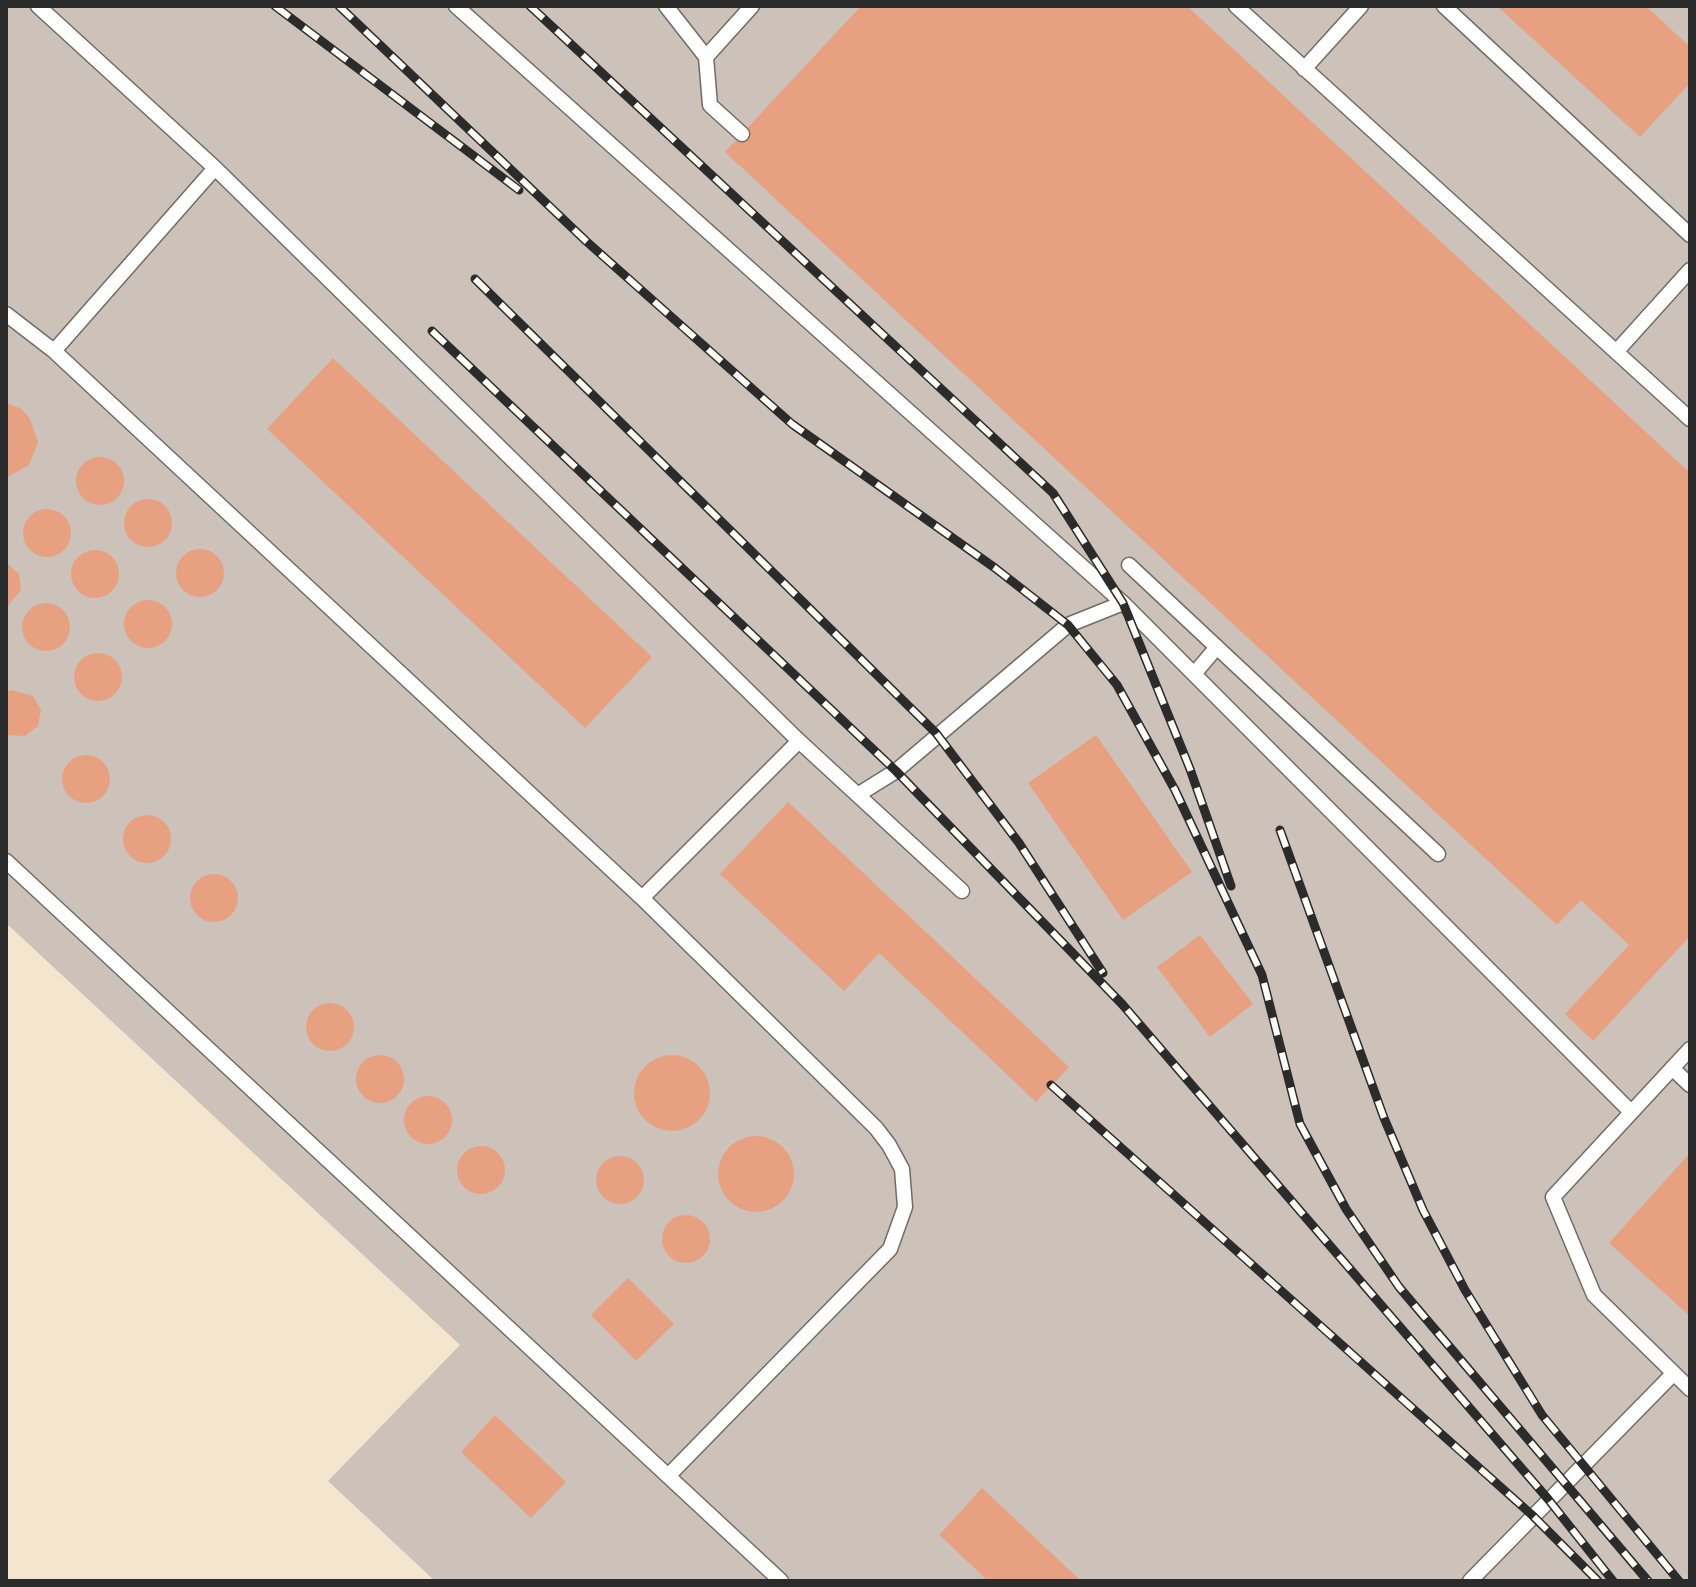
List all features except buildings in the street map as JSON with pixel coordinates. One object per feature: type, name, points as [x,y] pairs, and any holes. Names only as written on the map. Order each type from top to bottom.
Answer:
[{"type":"lane","points":[[38,6],[215,168],[799,741],[962,891]]},
{"type":"lane","points":[[456,6],[1123,603],[1631,1112]]},
{"type":"lane","points":[[666,6],[706,57],[710,105],[742,134]]},
{"type":"lane","points":[[706,57],[752,6]]},
{"type":"lane","points":[[1236,6],[1690,419]]},
{"type":"lane","points":[[1304,69],[1361,6]]},
{"type":"lane","points":[[1444,6],[1690,235]]},
{"type":"lane","points":[[54,351],[215,168]]},
{"type":"lane","points":[[1616,352],[1690,270]]},
{"type":"lane","points":[[6,314],[54,351],[642,898],[876,1128],[902,1169],[905,1207],[890,1249],[670,1474]]},
{"type":"lane","points":[[1129,565],[1438,854]]},
{"type":"lane","points":[[859,794],[896,771],[936,733],[1068,625],[1123,603]]},
{"type":"lane","points":[[1194,674],[1217,647]]},
{"type":"lane","points":[[642,898],[799,741]]},
{"type":"lane","points":[[6,861],[670,1474],[781,1581]]},
{"type":"lane","points":[[1690,1049],[1553,1197],[1594,1295],[1690,1389]]},
{"type":"lane","points":[[1672,1068],[1690,1085]]},
{"type":"lane","points":[[1470,1581],[1673,1374]]},
{"type":"shaded area","points":[[6,6],[1690,6],[1690,1581],[435,1581],[328,1481],[460,1345],[6,923]]},
{"type":"railway","points":[[275,6],[519,190]]},
{"type":"railway","points":[[339,6],[586,241],[792,424],[995,568],[1068,625],[1117,685],[1175,790],[1262,975],[1300,1124],[1346,1209],[1399,1287],[1648,1581]]},
{"type":"railway","points":[[530,6],[1053,493],[1123,603],[1190,769],[1231,886]]},
{"type":"railway","points":[[475,279],[936,733],[1019,843],[1103,973]]},
{"type":"railway","points":[[432,331],[896,771],[1122,1004],[1548,1499],[1613,1581]]},
{"type":"railway","points":[[1280,830],[1384,1118],[1423,1210],[1465,1290],[1542,1415],[1679,1581]]},
{"type":"railway","points":[[1051,1085],[1532,1515],[1598,1581]]}]
